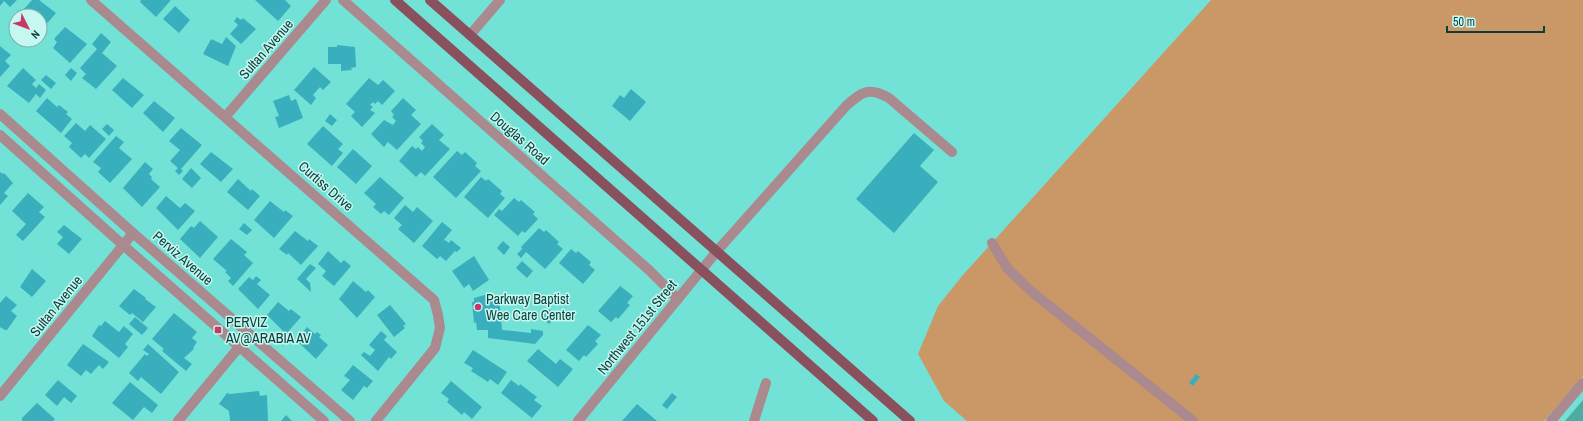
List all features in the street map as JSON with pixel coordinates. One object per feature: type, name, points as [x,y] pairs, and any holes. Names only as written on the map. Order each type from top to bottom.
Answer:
[{"type":"main road","points":[[395,0],[873,421]]},
{"type":"main road","points":[[430,0],[910,421]]},
{"type":"street","name":"Curtiss Drive","points":[[91,0],[226,116],[434,300],[440,328],[435,348],[376,421]]},
{"type":"street","name":"Sultan Avenue","points":[[226,116],[326,0]]},
{"type":"street","name":"Douglas Road","points":[[343,0],[649,270],[678,299]]},
{"type":"street","points":[[470,35],[496,2]]},
{"type":"street","name":"Northwest 151st Street","points":[[578,421],[717,251],[846,106],[860,94],[870,90],[889,98],[952,152]]},
{"type":"street","name":"Perviz Avenue","points":[[0,114],[249,335],[350,421]]},
{"type":"street","points":[[0,135],[324,421]]},
{"type":"street","name":"Sultan Avenue","points":[[0,396],[133,233]]},
{"type":"street","points":[[992,243],[1007,268],[1032,292],[1193,421]]},
{"type":"street","points":[[178,421],[249,335]]},
{"type":"street","points":[[754,421],[766,383]]},
{"type":"street","points":[[1551,421],[1583,383]]},
{"type":"shaded area","points":[[1211,0],[1583,0],[1583,376],[1544,421],[967,421],[944,401],[918,354],[938,306],[962,276]]},
{"type":"water","points":[[1583,400],[1583,421],[1565,421]]},
{"type":"building","points":[[0,0],[17,0],[10,7],[4,1],[0,6]]},
{"type":"building","points":[[32,0],[39,0],[56,13],[48,22],[48,8],[25,8]]},
{"type":"building","points":[[141,0],[171,0],[156,17],[140,2]]},
{"type":"building","points":[[255,0],[285,0],[291,6],[278,21]]},
{"type":"building","points":[[175,6],[190,20],[179,33],[163,19]]},
{"type":"building","points":[[237,17],[241,20],[243,18],[256,29],[241,44],[230,34],[238,25],[234,21]]},
{"type":"building","points":[[65,27],[87,44],[70,63],[53,48],[57,42],[54,39]]},
{"type":"building","points":[[101,33],[111,42],[102,53],[117,66],[96,89],[82,78],[86,74],[80,68],[97,49],[92,44]]},
{"type":"building","points":[[226,37],[236,46],[228,66],[203,54],[211,39],[222,44]]},
{"type":"building","points":[[337,45],[355,47],[356,67],[351,68],[352,70],[341,71],[341,64],[328,64],[328,47],[337,47]]},
{"type":"building","points":[[0,46],[11,55],[5,61],[10,66],[0,77]]},
{"type":"building","points":[[314,67],[331,82],[323,90],[320,87],[313,95],[316,98],[311,105],[294,90]]},
{"type":"building","points":[[23,68],[36,80],[32,84],[36,88],[39,84],[46,90],[40,98],[36,94],[29,103],[7,86]]},
{"type":"building","points":[[71,68],[77,73],[71,81],[65,75]]},
{"type":"building","points":[[46,75],[56,83],[51,89],[41,80]]},
{"type":"building","points":[[123,78],[144,95],[132,108],[112,90]]},
{"type":"building","points":[[369,78],[378,85],[383,80],[395,91],[382,105],[378,101],[375,104],[373,102],[370,105],[373,107],[370,110],[375,113],[362,127],[351,116],[355,112],[346,104]]},
{"type":"building","points":[[631,89],[646,102],[630,121],[612,106],[620,95],[624,98]]},
{"type":"building","points":[[289,95],[291,101],[296,99],[303,118],[279,128],[275,117],[279,116],[273,101]]},
{"type":"building","points":[[47,98],[57,107],[59,105],[68,112],[66,114],[72,119],[61,133],[36,111]]},
{"type":"building","points":[[403,98],[416,110],[411,115],[421,124],[397,150],[388,142],[384,147],[371,134],[384,120],[393,125],[396,121],[392,117],[394,115],[391,111]]},
{"type":"building","points":[[154,101],[175,118],[163,132],[143,113]]},
{"type":"building","points":[[330,114],[337,120],[332,126],[325,121]]},
{"type":"building","points":[[76,123],[85,131],[90,125],[106,139],[89,158],[85,154],[81,158],[69,147],[72,143],[64,136]]},
{"type":"building","points":[[107,124],[114,130],[109,136],[102,129]]},
{"type":"building","points":[[432,124],[444,135],[439,140],[450,149],[425,176],[421,172],[416,177],[399,161],[412,146],[416,149],[418,147],[422,151],[425,147],[421,143],[423,141],[419,137]]},
{"type":"building","points":[[323,126],[343,144],[338,149],[343,153],[332,166],[307,144]]},
{"type":"building","points":[[181,128],[202,145],[181,169],[183,171],[179,175],[175,171],[178,168],[170,161],[180,150],[169,141]]},
{"type":"building","points":[[914,133],[934,150],[920,166],[938,182],[894,233],[856,199]]},
{"type":"building","points":[[116,136],[124,142],[119,148],[132,159],[110,183],[98,172],[101,168],[93,162]]},
{"type":"building","points":[[353,149],[372,166],[356,184],[337,167]]},
{"type":"building","points":[[457,151],[462,155],[465,152],[477,163],[475,166],[481,171],[456,198],[433,177]]},
{"type":"building","points":[[211,152],[233,169],[221,182],[200,164]]},
{"type":"building","points":[[145,162],[153,169],[149,174],[152,177],[151,179],[160,187],[142,207],[123,188]]},
{"type":"building","points":[[191,168],[201,178],[192,188],[182,179]]},
{"type":"building","points":[[0,172],[3,174],[4,173],[13,183],[4,193],[8,196],[0,205]]},
{"type":"building","points":[[380,177],[404,198],[389,215],[384,211],[381,214],[373,207],[376,204],[364,193]]},
{"type":"building","points":[[481,177],[486,181],[488,179],[502,191],[500,194],[505,198],[488,218],[464,197]]},
{"type":"building","points":[[238,179],[251,191],[252,189],[260,196],[248,210],[227,192]]},
{"type":"building","points":[[28,193],[44,207],[39,212],[45,217],[23,241],[16,235],[26,224],[12,211]]},
{"type":"building","points":[[166,196],[180,208],[185,203],[195,211],[178,230],[156,208]]},
{"type":"building","points":[[514,198],[519,202],[521,200],[535,212],[533,214],[538,219],[525,233],[522,231],[518,236],[494,215],[499,209],[502,211]]},
{"type":"building","points":[[270,201],[284,212],[285,210],[293,216],[274,238],[254,220]]},
{"type":"building","points":[[405,205],[413,212],[417,207],[433,221],[414,243],[398,229],[402,225],[394,218]]},
{"type":"building","points":[[200,221],[218,237],[200,258],[180,239],[191,226],[194,228]]},
{"type":"building","points":[[442,222],[452,230],[443,241],[445,240],[449,243],[451,240],[461,248],[457,252],[455,251],[446,261],[440,256],[437,259],[422,246]]},
{"type":"building","points":[[244,223],[252,230],[247,235],[239,229]]},
{"type":"building","points":[[64,225],[82,239],[69,254],[57,244],[63,237],[57,232]]},
{"type":"building","points":[[539,228],[544,232],[546,230],[559,242],[557,244],[563,249],[545,269],[526,252],[521,258],[517,254],[522,249],[521,247]]},
{"type":"building","points":[[295,231],[308,241],[309,239],[318,246],[301,265],[288,253],[287,255],[279,249]]},
{"type":"building","points":[[231,239],[247,252],[244,255],[253,263],[233,286],[228,281],[231,278],[225,272],[227,271],[213,259]]},
{"type":"building","points":[[503,241],[510,247],[504,255],[497,248]]},
{"type":"building","points":[[571,249],[576,253],[578,251],[591,262],[589,265],[595,270],[583,284],[559,263]]},
{"type":"building","points":[[328,251],[341,263],[344,260],[351,266],[334,286],[322,276],[326,271],[318,264]]},
{"type":"building","points":[[474,256],[489,280],[473,291],[469,284],[464,288],[452,271]]},
{"type":"building","points":[[522,261],[533,271],[527,278],[516,268]]},
{"type":"building","points":[[310,264],[316,268],[306,279],[310,283],[311,292],[297,279]]},
{"type":"building","points":[[32,269],[46,281],[32,297],[20,287]]},
{"type":"building","points":[[256,276],[261,280],[257,284],[270,295],[258,309],[238,289],[249,277],[253,280]]},
{"type":"building","points":[[353,281],[366,292],[368,290],[375,297],[357,318],[339,299]]},
{"type":"building","points":[[620,286],[633,296],[627,303],[630,305],[618,319],[616,317],[611,322],[598,311]]},
{"type":"building","points":[[134,289],[156,307],[143,322],[132,313],[130,315],[119,306]]},
{"type":"building","points":[[488,294],[488,296],[499,295],[502,330],[531,333],[531,329],[543,331],[543,335],[535,344],[488,338],[488,330],[477,330],[476,322],[474,323],[472,302],[474,302],[474,298]]},
{"type":"building","points":[[6,296],[17,305],[11,311],[17,316],[7,330],[5,330],[0,327],[0,303]]},
{"type":"building","points":[[278,302],[289,311],[291,309],[301,317],[286,334],[267,315]]},
{"type":"building","points":[[390,305],[406,324],[403,326],[405,328],[394,337],[377,315]]},
{"type":"building","points":[[549,309],[556,316],[549,324],[542,318]]},
{"type":"building","points":[[174,313],[197,332],[192,338],[197,342],[193,348],[194,349],[184,358],[192,364],[186,371],[162,351],[164,349],[152,339]]},
{"type":"building","points":[[135,317],[148,328],[142,335],[129,324]]},
{"type":"building","points":[[105,321],[119,332],[124,326],[133,334],[125,344],[128,347],[119,358],[92,336],[99,325],[101,326]]},
{"type":"building","points":[[588,325],[601,335],[595,341],[598,344],[586,357],[584,355],[579,361],[566,350]]},
{"type":"building","points":[[307,327],[315,334],[317,332],[321,335],[319,337],[328,345],[316,359],[296,340]]},
{"type":"building","points":[[381,331],[387,336],[384,340],[397,352],[391,359],[389,357],[378,371],[361,355],[364,352],[370,356],[375,350],[369,345]]},
{"type":"building","points":[[83,344],[109,362],[103,369],[99,365],[91,374],[86,370],[81,376],[67,365]]},
{"type":"building","points":[[148,344],[179,372],[161,394],[141,377],[138,381],[129,373],[145,354],[147,356],[149,354],[143,350]]},
{"type":"building","points":[[538,349],[556,364],[560,359],[573,369],[558,387],[527,361]]},
{"type":"building","points":[[473,350],[507,372],[498,385],[490,379],[488,382],[471,371],[473,368],[464,363]]},
{"type":"building","points":[[353,365],[373,381],[367,388],[364,386],[353,400],[341,390],[350,380],[344,376]]},
{"type":"building","points":[[1196,374],[1200,377],[1193,386],[1189,383]]},
{"type":"building","points":[[58,380],[77,396],[71,403],[64,397],[57,406],[45,395]]},
{"type":"building","points":[[511,380],[519,386],[520,384],[537,397],[534,400],[542,406],[532,418],[501,393]]},
{"type":"building","points":[[451,381],[482,407],[472,419],[464,412],[462,415],[447,402],[449,399],[441,393]]},
{"type":"building","points":[[130,382],[158,405],[152,413],[144,407],[133,420],[112,403]]},
{"type":"building","points":[[259,391],[260,396],[267,395],[268,421],[230,421],[229,411],[219,404],[227,393]]},
{"type":"building","points":[[672,393],[677,397],[667,409],[662,405]]},
{"type":"building","points":[[37,403],[55,419],[53,421],[22,421],[22,418]]},
{"type":"building","points":[[637,404],[657,421],[622,421]]},
{"type":"building","points":[[286,415],[292,421],[281,421]]},
{"type":"place","name":"Parkway Baptist Wee Care Center","points":[[478,307]]},
{"type":"place","name":"PERVIZ AV@ARABIA AV","points":[[218,330]]}]
